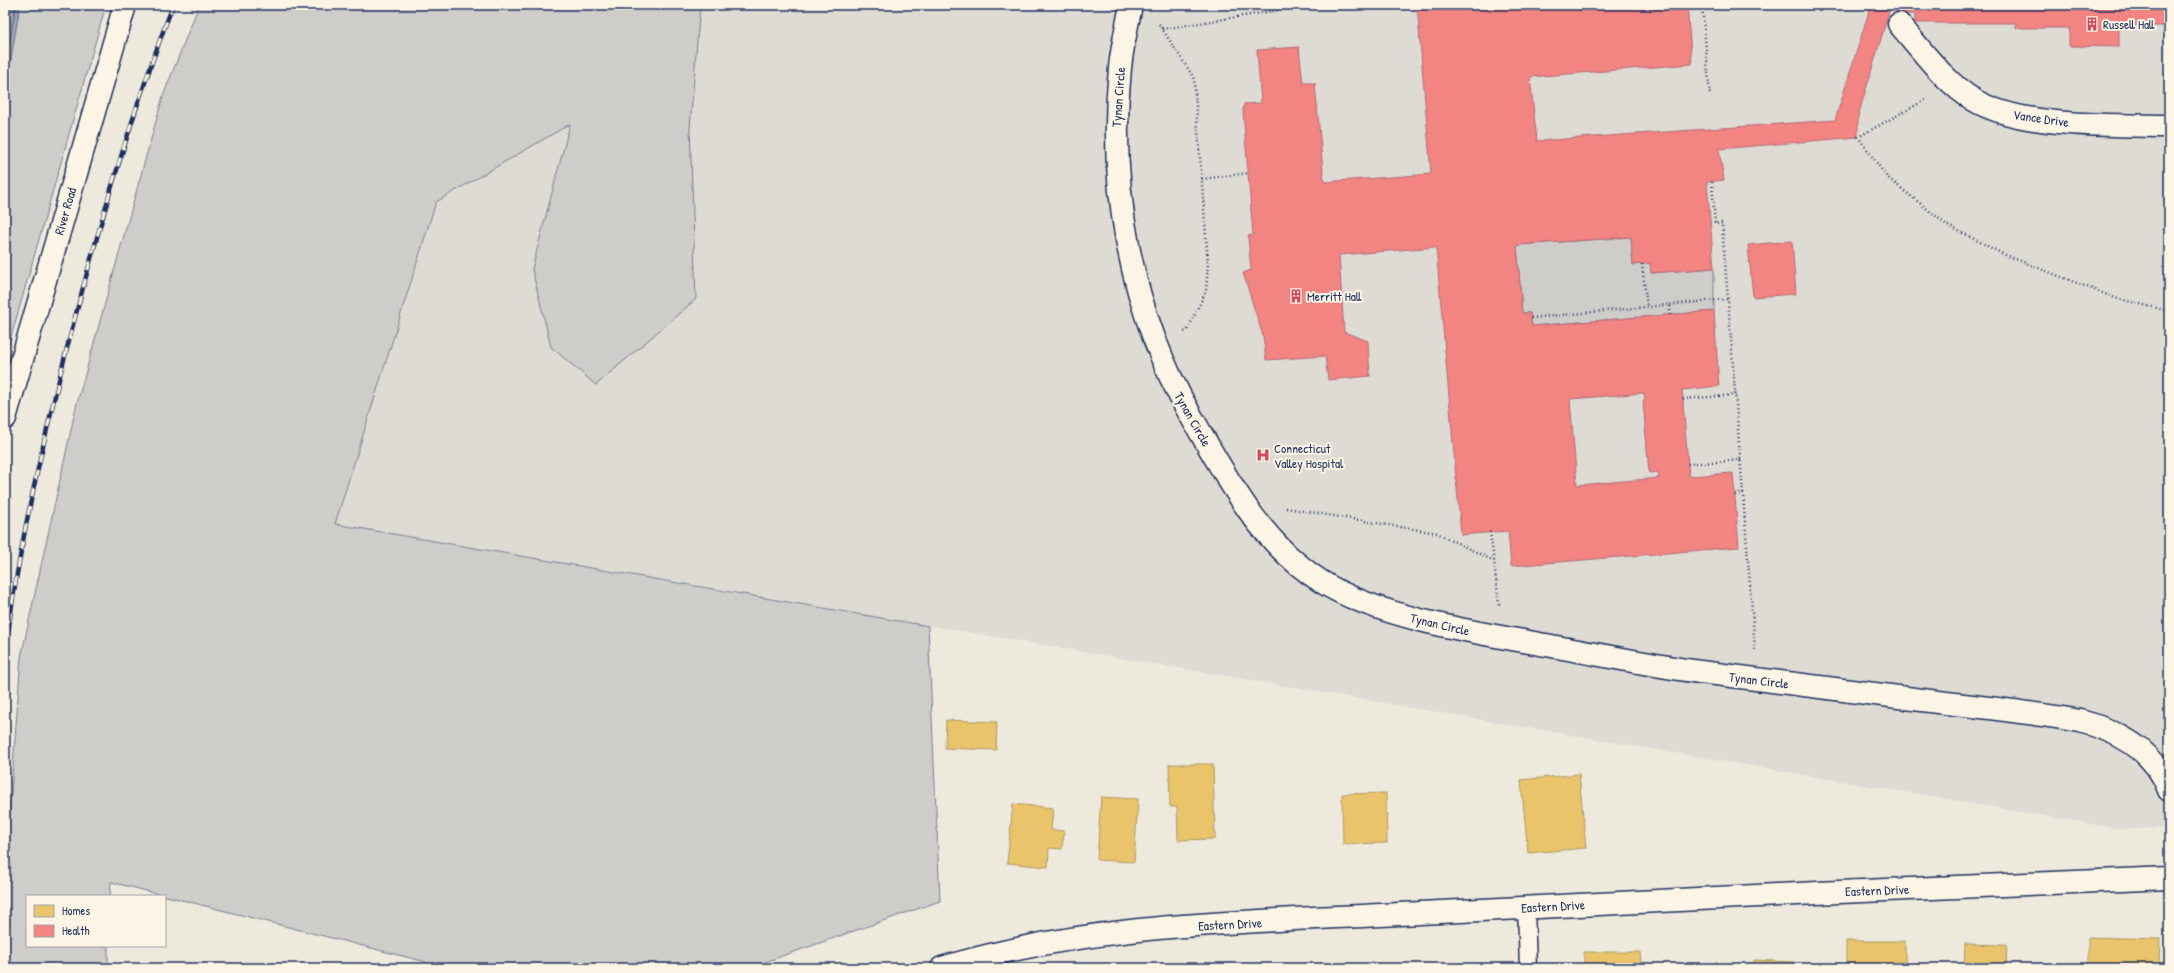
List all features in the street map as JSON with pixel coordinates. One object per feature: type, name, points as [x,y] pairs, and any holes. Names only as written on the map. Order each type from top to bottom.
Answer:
[{"type":"street","name":"River Road","points":[[5,418],[126,5]]},
{"type":"street","name":"Tynan Circle","points":[[1131,5],[1120,65],[1116,128],[1117,170],[1122,212],[1138,293],[1155,342],[1175,388],[1240,500],[1267,535],[1297,563],[1322,582],[1349,595],[1404,616],[1503,638],[1695,672],[2080,721],[2105,727],[2127,739],[2143,751],[2165,779],[2169,790]]},
{"type":"street","name":"Vance Drive","points":[[1899,24],[1944,76],[1974,100],[2008,115],[2086,124],[2169,126]]},
{"type":"street","name":"Eastern Drive","points":[[942,968],[1037,945],[1114,932],[1664,899],[2169,878]]},
{"type":"lane","points":[[1526,907],[1528,968]]},
{"type":"path","points":[[1702,5],[1710,95]]},
{"type":"path","points":[[1162,29],[1280,10]]},
{"type":"path","points":[[1157,21],[1194,78],[1208,263],[1206,291],[1187,331]]},
{"type":"path","points":[[1954,83],[1858,137],[1887,177],[1947,225],[2003,254],[2116,298],[2169,310]]},
{"type":"path","points":[[1202,179],[1249,174]]},
{"type":"path","points":[[1712,182],[1715,224],[1722,223],[1758,680]]},
{"type":"path","points":[[1642,264],[1647,307]]},
{"type":"path","points":[[1531,318],[1728,299]]},
{"type":"path","points":[[1670,305],[1670,315]]},
{"type":"path","points":[[1683,399],[1736,395]]},
{"type":"path","points":[[1688,464],[1741,460]]},
{"type":"path","points":[[1735,495],[1743,493]]},
{"type":"path","points":[[1240,500],[1437,532],[1494,561]]},
{"type":"path","points":[[1490,532],[1503,638]]},
{"type":"shaded area","points":[[20,5],[106,5],[5,358],[5,93]]},
{"type":"shaded area","points":[[199,5],[700,5],[690,127],[696,299],[596,385],[551,347],[532,269],[570,124],[436,202],[335,524],[928,626],[940,901],[748,968],[428,968],[426,962],[111,882],[110,895],[26,895],[26,947],[108,947],[108,968],[5,968],[5,873],[21,657],[76,407],[163,96]]},
{"type":"shaded area","name":"Connecticut Valley Hospital","points":[[700,5],[2169,5],[2169,828],[2121,829],[335,524],[436,202],[570,124],[532,269],[690,127]]},
{"type":"shaded area","points":[[1631,237],[1633,265],[1650,263],[1652,273],[1714,268],[1714,311],[1532,326],[1530,313],[1522,313],[1517,245]]},
{"type":"water","points":[[5,5],[20,5],[5,93]]},
{"type":"building: Homes","points":[[946,720],[997,722],[996,750],[945,748]]},
{"type":"building: Homes","points":[[1169,764],[1213,764],[1215,839],[1178,840],[1177,807],[1170,807]]},
{"type":"building: Homes","points":[[1579,774],[1586,848],[1528,853],[1521,780]]},
{"type":"building: Homes","points":[[1386,793],[1387,843],[1343,844],[1342,794]]},
{"type":"building: Homes","points":[[1101,797],[1138,799],[1134,862],[1097,860]]},
{"type":"building: Homes","points":[[1013,804],[1053,808],[1051,830],[1064,831],[1062,849],[1049,848],[1048,867],[1007,863]]},
{"type":"building: Homes","points":[[2088,937],[2160,939],[2159,968],[2088,968]]},
{"type":"building: Homes","points":[[1846,941],[1905,941],[1905,968],[1846,968]]},
{"type":"building: Homes","points":[[1965,944],[2007,945],[2006,968],[1964,968]]},
{"type":"building: Homes","points":[[1584,952],[1640,952],[1641,968],[1584,968]]},
{"type":"building: Homes","points":[[1754,960],[1794,962],[1793,968],[1753,968]]},
{"type":"building: Health","name":"Merritt Hall","points":[[1417,5],[1687,5],[1692,64],[1530,77],[1537,141],[1835,120],[1871,5],[1891,5],[1858,116],[1858,137],[1719,149],[1724,180],[1707,182],[1714,268],[1651,273],[1650,263],[1633,265],[1631,237],[1517,245],[1522,313],[1530,313],[1532,326],[1714,311],[1719,386],[1682,390],[1689,476],[1733,473],[1739,547],[1511,566],[1508,531],[1461,535],[1436,247],[1339,255],[1344,332],[1368,341],[1370,376],[1328,380],[1325,356],[1266,360],[1263,336],[1243,273],[1251,270],[1248,236],[1253,235],[1243,111],[1244,104],[1261,103],[1257,50],[1299,47],[1303,83],[1315,83],[1324,182],[1431,174]],"holes":[[[1644,393],[1645,401],[1643,401],[1649,473],[1658,472],[1659,478],[1577,485],[1570,399]]]},
{"type":"building: Health","name":"Russell Hall","points":[[1896,5],[2169,5],[2169,26],[2119,26],[2119,47],[2069,46],[2069,28],[2016,28],[2016,23],[1915,23],[1915,14],[1896,14]]},
{"type":"building: Health","points":[[1792,241],[1796,294],[1753,297],[1748,245]]},
{"type":"railway","points":[[5,657],[23,540],[48,425],[67,348],[90,261],[128,132],[173,5]]},
{"type":"place","name":"Russell Hall","points":[[2092,24]]},
{"type":"place","name":"Merritt Hall","points":[[1296,296]]},
{"type":"place","name":"Connecticut Valley Hospital","points":[[1263,455]]}]
